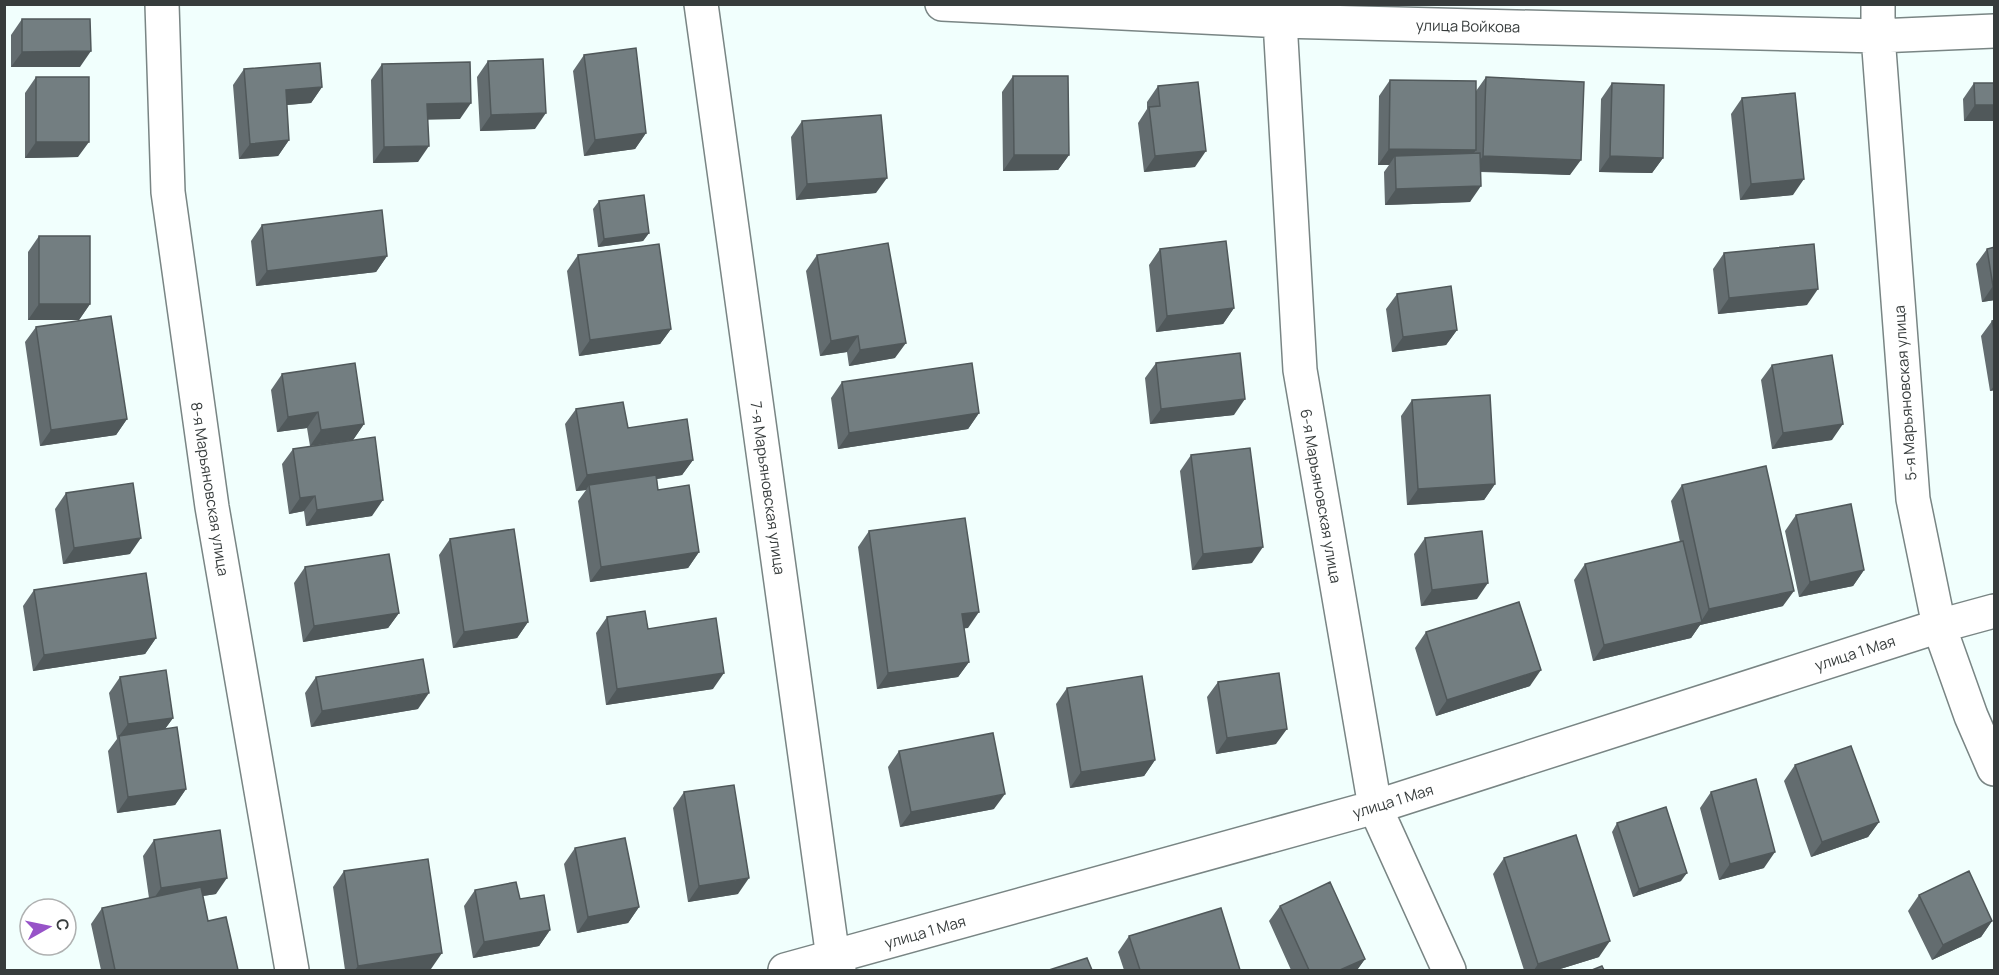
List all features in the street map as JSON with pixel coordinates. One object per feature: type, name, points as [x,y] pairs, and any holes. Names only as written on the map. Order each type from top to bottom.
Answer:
[{"type":"street","name":"8-я Марьяновская улица","points":[[162,4],[168,192],[212,507],[292,970]]},
{"type":"street","name":"7-я Марьяновская улица","points":[[701,4],[836,964]]},
{"type":"street","name":"улица Войкова","points":[[942,4],[1281,13],[1878,36],[1995,31]]},
{"type":"street","name":"5-я Марьяновская улица","points":[[1878,4],[1878,36],[1913,499],[1939,626],[1971,716],[1995,769]]},
{"type":"street","name":"6-я Марьяновская улица","points":[[1281,13],[1300,370],[1374,807],[1449,970]]},
{"type":"street","name":"улица 1 Мая","points":[[785,970],[836,964],[1374,807],[1939,626],[1995,611]]},
{"type":"building","points":[[22,19],[90,19],[91,51],[22,52]]},
{"type":"building","points":[[636,48],[646,133],[595,140],[584,55]]},
{"type":"building","points":[[543,59],[546,113],[491,115],[488,61]]},
{"type":"building","points":[[470,62],[471,103],[427,104],[429,146],[384,147],[382,64]]},
{"type":"building","points":[[320,63],[322,87],[286,90],[289,140],[250,144],[244,69]]},
{"type":"building","points":[[1013,76],[1068,76],[1069,155],[1014,155]]},
{"type":"building","points":[[36,77],[89,77],[89,142],[36,142]]},
{"type":"building","points":[[1486,77],[1584,82],[1581,160],[1483,156]]},
{"type":"building","points":[[1390,80],[1476,81],[1476,150],[1389,149]]},
{"type":"building","points":[[1198,82],[1206,151],[1155,156],[1149,107],[1160,106],[1158,86]]},
{"type":"building","points":[[1612,83],[1664,85],[1663,158],[1610,156]]},
{"type":"building","points":[[1974,83],[1995,83],[1995,105],[1975,105]]},
{"type":"building","points":[[1795,93],[1804,179],[1751,184],[1742,98]]},
{"type":"building","points":[[881,115],[887,178],[807,184],[802,121]]},
{"type":"building","points":[[1480,153],[1481,186],[1396,189],[1395,156]]},
{"type":"building","points":[[644,195],[649,233],[604,239],[599,201]]},
{"type":"building","points":[[382,210],[387,256],[267,271],[262,225]]},
{"type":"building","points":[[39,236],[90,236],[90,304],[39,304]]},
{"type":"building","points":[[1226,241],[1234,308],[1167,316],[1160,249]]},
{"type":"building","points":[[888,243],[906,343],[860,350],[858,336],[831,341],[817,255]]},
{"type":"building","points":[[659,244],[671,329],[590,340],[578,255]]},
{"type":"building","points":[[1814,244],[1818,289],[1729,298],[1724,253]]},
{"type":"building","points":[[1995,247],[1995,286],[1993,286],[1987,249]]},
{"type":"building","points":[[1451,286],[1457,330],[1403,337],[1397,294]]},
{"type":"building","points":[[111,316],[127,419],[51,430],[36,327]]},
{"type":"building","points":[[1995,320],[1995,336],[1992,321]]},
{"type":"building","points":[[1240,353],[1245,399],[1161,409],[1156,363]]},
{"type":"building","points":[[1832,355],[1843,424],[1783,433],[1772,365]]},
{"type":"building","points":[[355,363],[364,424],[321,430],[318,412],[288,417],[282,374]]},
{"type":"building","points":[[972,363],[979,413],[849,433],[842,382]]},
{"type":"building","points":[[1490,395],[1495,484],[1418,489],[1412,400]]},
{"type":"building","points":[[623,402],[628,428],[687,419],[693,460],[587,475],[576,409]]},
{"type":"building","points":[[375,437],[383,500],[317,510],[315,496],[300,498],[293,449]]},
{"type":"building","points":[[1250,448],[1263,547],[1203,554],[1191,455]]},
{"type":"building","points":[[1766,466],[1794,591],[1709,609],[1682,485]]},
{"type":"building","points":[[656,475],[658,490],[689,485],[699,552],[601,567],[589,485]]},
{"type":"building","points":[[133,483],[141,538],[74,548],[66,493]]},
{"type":"building","points":[[1851,504],[1864,570],[1810,582],[1796,515]]},
{"type":"building","points":[[965,518],[979,612],[962,614],[969,662],[888,673],[869,531]]},
{"type":"building","points":[[514,529],[528,622],[464,632],[450,539]]},
{"type":"building","points":[[1482,531],[1488,583],[1432,590],[1425,538]]},
{"type":"building","points":[[1683,541],[1702,622],[1604,645],[1585,564]]},
{"type":"building","points":[[389,554],[399,613],[314,626],[305,567]]},
{"type":"building","points":[[146,573],[156,638],[44,655],[34,590]]},
{"type":"building","points":[[1519,602],[1541,670],[1447,700],[1426,632]]},
{"type":"building","points":[[645,611],[648,629],[716,618],[724,673],[617,689],[607,617]]},
{"type":"building","points":[[423,659],[429,693],[322,711],[316,677]]},
{"type":"building","points":[[166,670],[173,718],[128,724],[120,677]]},
{"type":"building","points":[[1279,673],[1287,729],[1227,738],[1218,682]]},
{"type":"building","points":[[1142,676],[1155,760],[1081,772],[1067,688]]},
{"type":"building","points":[[177,727],[186,789],[128,797],[119,736]]},
{"type":"building","points":[[993,733],[1005,794],[911,812],[899,751]]},
{"type":"building","points":[[1851,746],[1879,822],[1822,842],[1795,765]]},
{"type":"building","points":[[1756,779],[1775,852],[1730,864],[1711,792]]},
{"type":"building","points":[[734,785],[749,878],[699,886],[684,792]]},
{"type":"building","points":[[1666,807],[1687,873],[1639,889],[1617,823]]},
{"type":"building","points":[[220,830],[227,878],[161,888],[154,840]]},
{"type":"building","points":[[1576,835],[1610,941],[1538,964],[1504,858]]},
{"type":"building","points":[[625,838],[639,907],[588,917],[575,848]]},
{"type":"building","points":[[428,859],[442,953],[358,966],[344,871]]},
{"type":"building","points":[[1969,871],[1992,921],[1943,945],[1919,895]]},
{"type":"building","points":[[516,882],[520,899],[544,895],[550,930],[484,942],[475,890]]},
{"type":"building","points":[[1330,882],[1365,959],[1340,970],[1309,970],[1280,906]]},
{"type":"building","points":[[201,887],[208,921],[226,917],[238,970],[115,970],[102,908]]},
{"type":"building","points":[[1221,908],[1240,970],[1140,970],[1129,936]]},
{"type":"building","points":[[1087,958],[1092,970],[1049,970]]},
{"type":"building","points":[[1602,966],[1604,970],[1592,970]]}]
